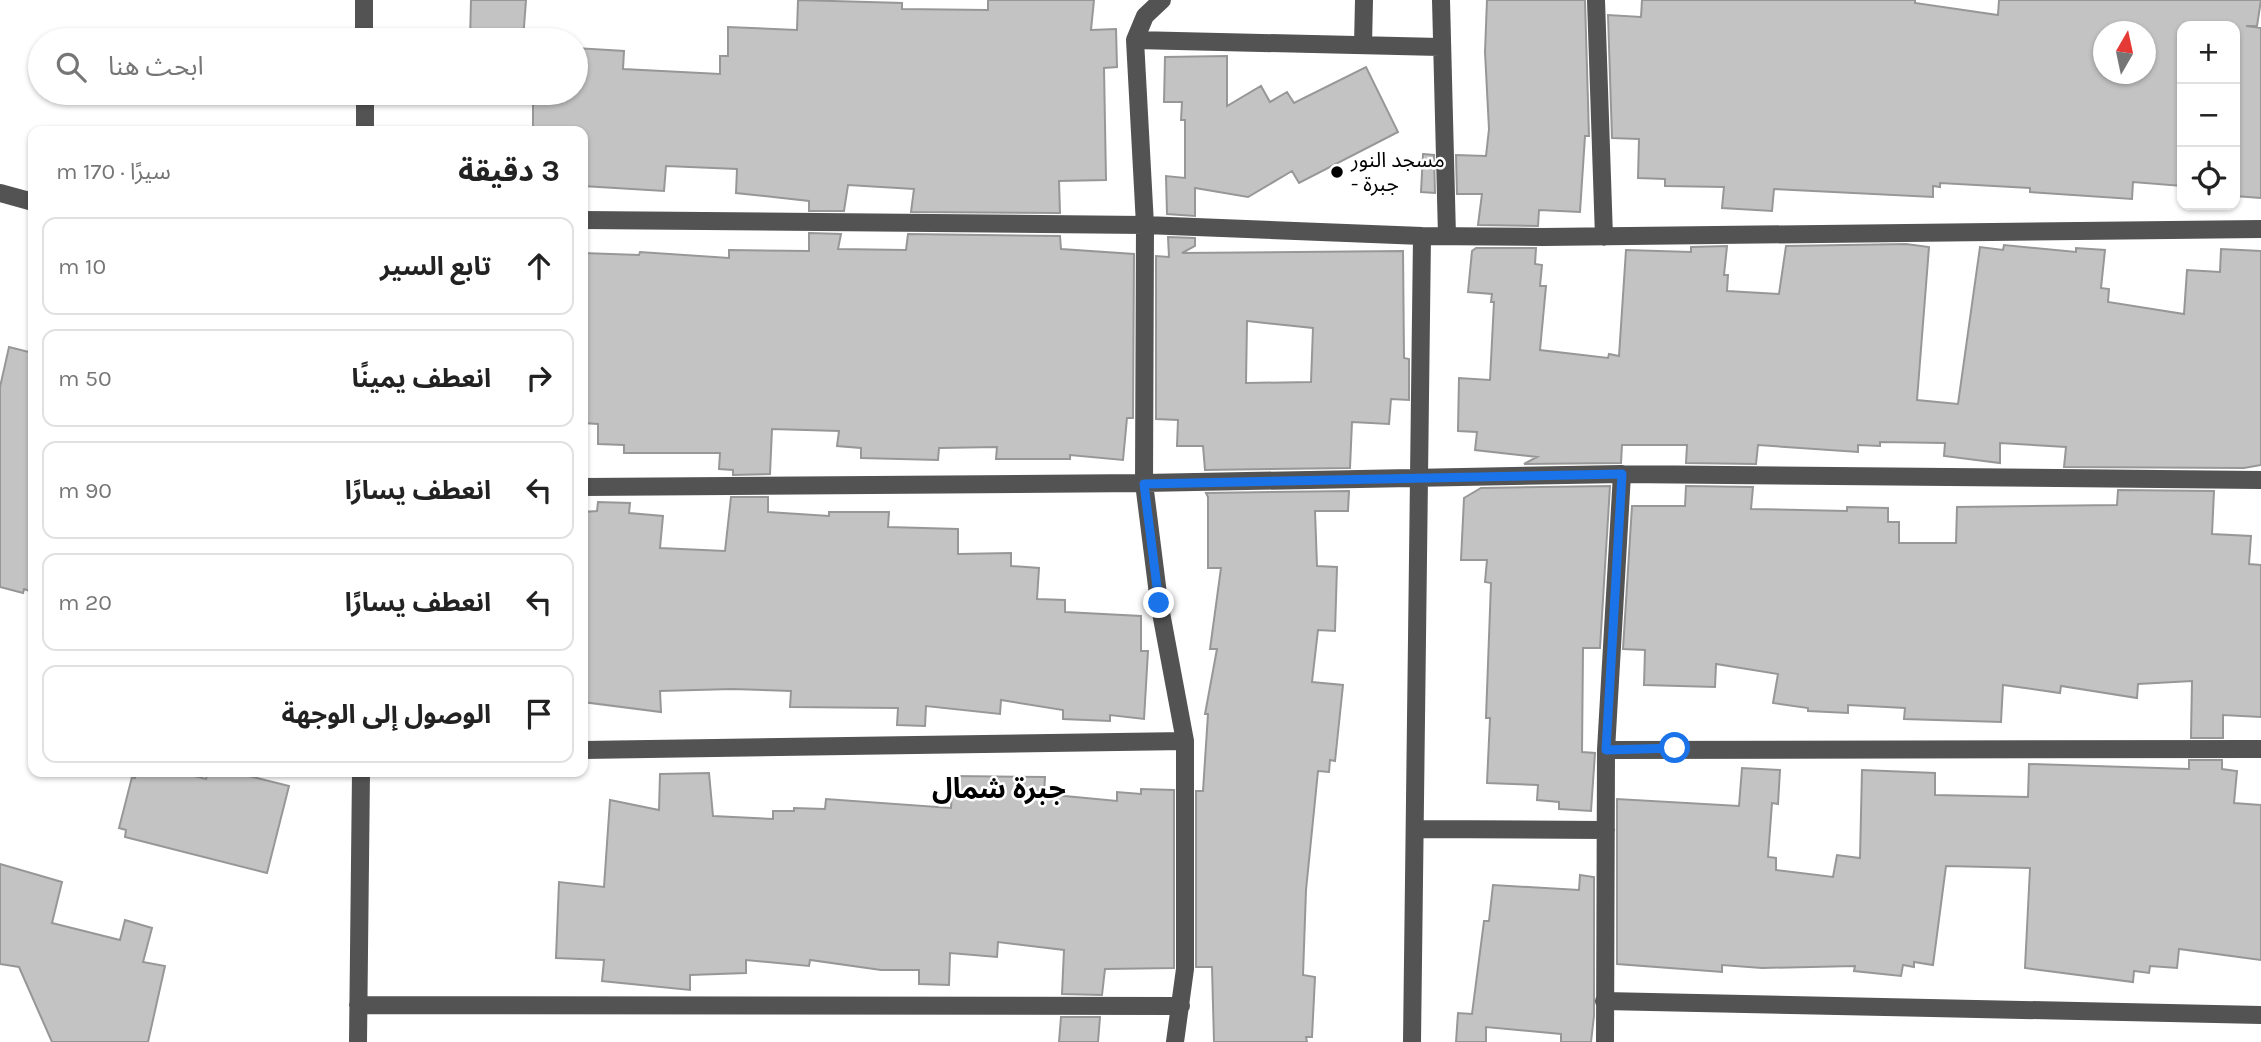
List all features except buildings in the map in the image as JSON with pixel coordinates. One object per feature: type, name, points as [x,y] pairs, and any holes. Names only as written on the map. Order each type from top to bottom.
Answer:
[{"type":"street","points":[[364,0],[364,28]]},
{"type":"street","points":[[1162,0],[1145,16],[1135,40],[1144,225],[1144,484],[1159,603],[1185,741],[1185,969],[1175,1042]]},
{"type":"street","points":[[1363,45],[1364,0]]},
{"type":"street","points":[[1441,0],[1440,47],[1447,236]]},
{"type":"street","points":[[1596,0],[1604,237]]},
{"type":"street","points":[[1135,40],[1440,47]]},
{"type":"street","points":[[365,105],[365,126]]},
{"type":"street","points":[[0,193],[28,201]]},
{"type":"street","points":[[588,220],[1144,225],[1422,236],[1604,237],[2261,229]]},
{"type":"street","points":[[1412,1042],[1422,236]]},
{"type":"street","points":[[588,486],[1144,484],[1622,474],[2261,480]]},
{"type":"street","points":[[1605,1042],[1606,750],[1622,474]]},
{"type":"street","points":[[588,750],[1185,741]]},
{"type":"street","points":[[1606,750],[2261,748]]},
{"type":"street","points":[[358,1042],[360,777]]},
{"type":"street","points":[[1416,829],[1606,830]]},
{"type":"street","points":[[1604,1001],[2261,1015]]},
{"type":"street","points":[[358,1005],[1181,1006]]},
{"type":"place","name":"مسجد النور - جبرة","points":[[1337,172]]},
{"type":"district","name":"جبرة شمال","points":[[999,788]]},
{"type":"route","points":[[1159,603],[1144,484],[1622,474],[1606,750],[1675,748]]}]
